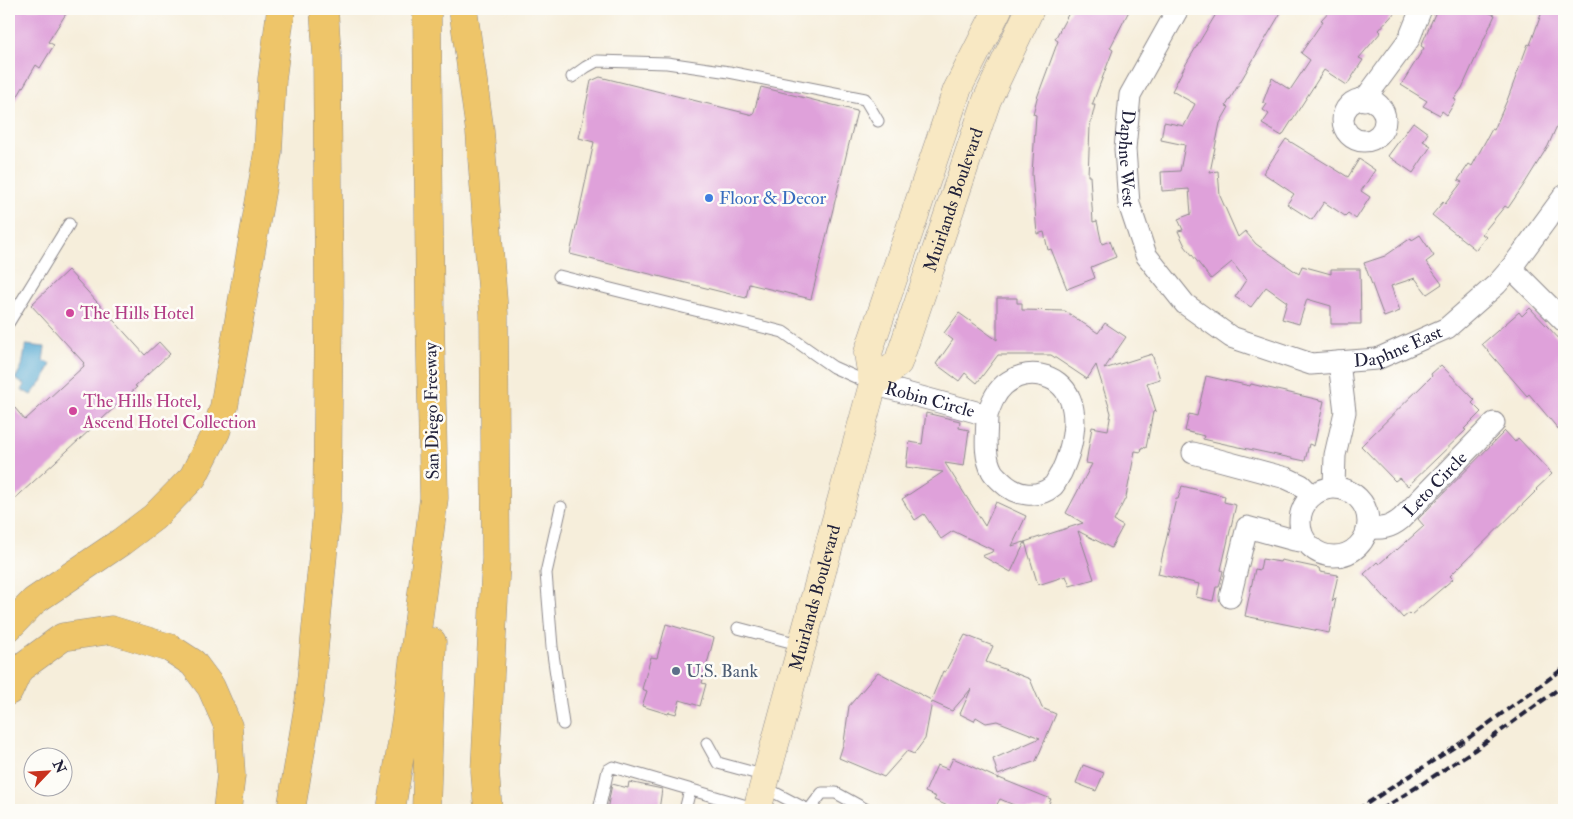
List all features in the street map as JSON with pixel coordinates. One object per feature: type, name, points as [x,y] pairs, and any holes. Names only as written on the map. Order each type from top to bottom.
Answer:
[{"type":"highway","points":[[9,627],[34,601],[121,542],[154,516],[193,478],[216,432],[224,407],[268,152],[272,79],[281,9]]},
{"type":"highway","points":[[291,810],[309,702],[327,512],[329,292],[327,55],[324,9]]},
{"type":"highway","name":"San Diego Freeway","points":[[418,722],[434,498],[430,326],[427,9]]},
{"type":"highway","points":[[463,9],[480,132],[494,314],[496,559],[485,771],[488,810]]},
{"type":"highway","points":[[9,691],[19,669],[63,637],[111,630],[170,648],[193,663],[211,688],[228,726],[231,775],[227,810]]},
{"type":"highway","points":[[392,810],[418,722]]},
{"type":"highway","points":[[418,722],[426,810]]},
{"type":"main road","name":"Muirlands Boulevard","points":[[761,795],[873,384],[868,353],[957,90],[998,9]]},
{"type":"main road","name":"Muirlands Boulevard","points":[[873,384],[898,363],[987,100],[1030,9]]},
{"type":"street","name":"Daphne West","points":[[1178,9],[1130,95],[1125,149],[1129,204],[1146,255],[1185,304]]},
{"type":"street","points":[[1364,100],[1409,39],[1421,9]]},
{"type":"street","name":"Daphne East","points":[[1185,304],[1231,337],[1311,364],[1377,359],[1447,328],[1497,284],[1564,196]]},
{"type":"street","points":[[1511,268],[1564,321]]},
{"type":"street","points":[[1334,487],[1334,455],[1345,412],[1339,362]]},
{"type":"street","name":"Robin Circle","points":[[1033,373],[1047,377],[1062,385],[1070,400],[1074,417],[1071,447],[1054,485],[1042,493],[1024,495],[1007,487],[992,472],[986,452],[987,415],[995,395],[1004,385],[1018,376],[1033,373]]},
{"type":"street","name":"Robin Circle","points":[[873,384],[987,415]]},
{"type":"street","name":"Leto Circle","points":[[1368,528],[1386,528],[1401,518],[1494,423]]},
{"type":"street","points":[[1193,453],[1286,478],[1301,485],[1310,497]]},
{"type":"street","points":[[1334,487],[1353,493],[1366,508],[1368,518],[1368,528],[1364,539],[1357,548],[1347,554],[1336,556],[1324,555],[1314,550],[1301,533],[1300,524],[1300,514],[1310,497],[1325,488],[1334,487]]},
{"type":"street","points":[[1230,598],[1247,527],[1306,542]]},
{"type":"lane","points":[[572,77],[597,61],[666,64],[729,72],[865,99],[878,122]]},
{"type":"lane","points":[[9,322],[69,224]]},
{"type":"lane","points":[[559,276],[783,332],[833,367],[873,384]]},
{"type":"lane","points":[[561,507],[546,573],[552,647],[563,724]]},
{"type":"lane","points":[[738,628],[802,645]]},
{"type":"lane","points":[[707,743],[718,763],[761,795]]},
{"type":"lane","points":[[600,810],[608,770],[613,766],[690,790],[761,795],[809,810],[822,793],[836,793],[868,810]]},
{"type":"lane","points":[[685,810],[690,790]]},
{"type":"water","points":[[26,345],[45,347],[43,361],[51,364],[44,379],[31,395],[22,390],[25,385],[15,379],[22,366]]},
{"type":"building","points":[[9,9],[69,9],[48,42],[54,45],[40,68],[36,65],[9,111]]},
{"type":"building","points":[[1071,9],[1130,9],[1110,48],[1113,50],[1092,105],[1095,105],[1090,126],[1088,176],[1090,176],[1093,222],[1097,221],[1102,244],[1110,241],[1116,257],[1091,267],[1095,278],[1067,289],[1051,249],[1048,250],[1044,232],[1037,234],[1032,174],[1036,115],[1033,114],[1058,41],[1055,39]]},
{"type":"building","points":[[1219,9],[1283,9],[1226,106],[1229,107],[1220,123],[1210,172],[1218,171],[1220,196],[1238,237],[1245,231],[1256,244],[1299,274],[1302,266],[1331,274],[1331,269],[1360,269],[1361,324],[1331,324],[1331,306],[1307,299],[1299,324],[1282,319],[1287,302],[1266,287],[1251,307],[1235,297],[1246,280],[1232,262],[1211,279],[1185,246],[1178,231],[1183,230],[1178,219],[1191,214],[1189,189],[1162,191],[1161,172],[1180,171],[1185,145],[1161,140],[1164,122],[1184,126],[1195,104],[1172,91]]},
{"type":"building","points":[[1331,9],[1398,9],[1379,30],[1381,32],[1359,58],[1363,60],[1347,85],[1324,70],[1282,136],[1262,124],[1269,114],[1263,110],[1267,104],[1263,102],[1272,78],[1290,90],[1310,60],[1301,53],[1323,21],[1321,20]]},
{"type":"building","points":[[1437,9],[1480,9],[1495,15],[1462,88],[1454,99],[1456,100],[1447,115],[1442,111],[1440,115],[1423,106],[1427,101],[1401,85],[1424,48],[1421,46]]},
{"type":"building","points":[[1543,9],[1564,9],[1564,110],[1548,146],[1525,183],[1508,208],[1505,206],[1482,234],[1486,237],[1476,250],[1432,215],[1443,202],[1445,204],[1462,182],[1458,180],[1469,164],[1472,166],[1492,129],[1494,130]]},
{"type":"building","name":"Floor & Decor","points":[[600,77],[753,115],[761,87],[857,111],[811,299],[749,284],[746,298],[570,254],[594,142],[579,138],[591,81]]},
{"type":"building","points":[[1413,122],[1428,133],[1423,141],[1431,146],[1413,173],[1388,156]]},
{"type":"building","points":[[1286,139],[1348,177],[1359,159],[1375,170],[1361,191],[1370,197],[1356,219],[1348,213],[1345,216],[1324,202],[1312,220],[1287,204],[1294,194],[1263,173]]},
{"type":"building","points":[[1420,235],[1434,256],[1426,262],[1442,284],[1427,294],[1415,278],[1391,286],[1400,311],[1384,317],[1364,263],[1385,256],[1411,238],[1412,240]]},
{"type":"building","name":"The Hills Hotel, Ascend Hotel Collection","points":[[68,270],[145,355],[159,342],[170,354],[135,386],[137,387],[9,504],[9,401],[25,420],[84,366],[84,363],[31,305]]},
{"type":"building","points":[[997,298],[1017,298],[1017,303],[1022,303],[1022,310],[1065,311],[1098,333],[1105,323],[1126,337],[1104,369],[1152,354],[1160,379],[1147,383],[1156,411],[1153,412],[1146,448],[1142,447],[1141,452],[1135,451],[1126,497],[1114,521],[1123,526],[1111,548],[1078,531],[1094,579],[1070,586],[1066,576],[1038,585],[1025,542],[1011,572],[982,556],[993,550],[953,531],[941,539],[924,514],[915,520],[902,499],[943,472],[906,467],[909,442],[922,444],[926,413],[960,421],[959,428],[969,430],[964,466],[945,463],[985,526],[996,502],[1026,516],[1012,546],[1083,523],[1066,513],[1092,464],[1086,463],[1092,427],[1108,430],[1111,413],[1096,365],[1087,379],[1051,355],[998,355],[977,383],[965,373],[959,381],[936,364],[953,340],[944,333],[959,313],[997,340]]},
{"type":"building","points":[[1530,308],[1564,344],[1564,436],[1529,394],[1527,396],[1482,344],[1519,312],[1522,316]]},
{"type":"building","points":[[1441,365],[1475,400],[1472,403],[1481,412],[1464,429],[1466,430],[1408,486],[1399,478],[1395,481],[1361,446]]},
{"type":"building","points":[[1206,376],[1250,386],[1251,384],[1324,401],[1314,446],[1309,444],[1305,461],[1203,439],[1204,436],[1185,431],[1189,414],[1197,416]]},
{"type":"building","points":[[1505,431],[1515,442],[1518,438],[1552,474],[1450,576],[1453,579],[1411,615],[1409,613],[1403,618],[1364,574],[1377,562],[1379,564],[1397,550],[1424,526],[1418,519]]},
{"type":"building","points":[[1182,486],[1225,496],[1224,502],[1236,505],[1221,570],[1223,571],[1219,587],[1216,587],[1213,601],[1196,597],[1199,584],[1158,574],[1176,499],[1178,499]]},
{"type":"building","points":[[1262,559],[1280,562],[1281,560],[1319,568],[1320,572],[1338,575],[1332,602],[1336,598],[1329,633],[1245,616],[1255,569],[1260,570]]},
{"type":"building","name":"U.S. Bank","points":[[666,624],[714,638],[702,683],[706,684],[700,706],[680,700],[676,714],[669,712],[668,714],[642,706],[647,691],[642,689],[651,657],[657,658]]},
{"type":"building","points":[[965,635],[993,646],[986,662],[1030,679],[1042,708],[1056,714],[1036,761],[998,775],[993,759],[1040,738],[997,721],[986,723],[976,717],[974,721],[960,714],[971,689],[952,711],[932,702],[925,739],[914,754],[907,751],[884,777],[839,758],[844,742],[849,706],[878,672],[931,700],[943,671],[945,672]]},
{"type":"building","points":[[953,758],[999,779],[1051,799],[1046,810],[1025,810],[1000,799],[994,810],[957,810],[934,800],[936,797],[925,792],[937,765],[948,769]]},
{"type":"building","points":[[1083,765],[1104,773],[1096,791],[1076,783]]},
{"type":"building","points":[[629,782],[662,789],[659,810],[607,810],[612,784],[628,788]]},
{"type":"railway","points":[[1357,810],[1470,737],[1564,668]]},
{"type":"railway","points":[[1381,810],[1476,749],[1564,685]]},
{"type":"place","name":"Floor & Decor","points":[[709,198]]},
{"type":"place","name":"The Hills Hotel","points":[[70,313]]},
{"type":"place","name":"The Hills Hotel, Ascend Hotel Collection","points":[[73,411]]},
{"type":"place","name":"U.S. Bank","points":[[676,671]]}]
